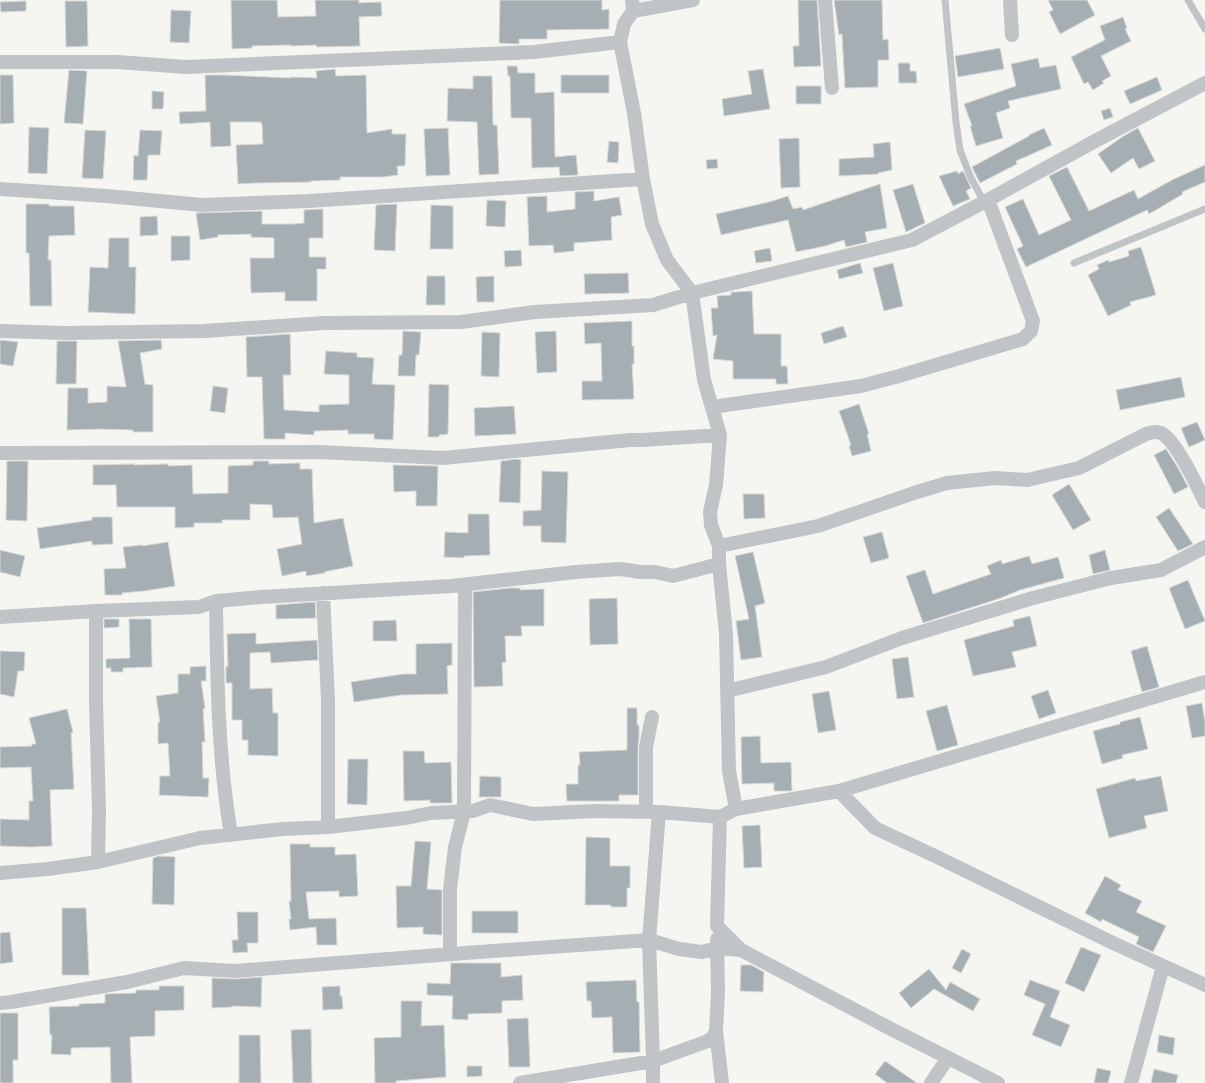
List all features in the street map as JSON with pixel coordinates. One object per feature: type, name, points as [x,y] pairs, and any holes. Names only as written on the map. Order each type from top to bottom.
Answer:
[{"type":"street","points":[[693,0],[632,5],[624,24],[620,42],[634,113],[643,179],[652,224],[667,260],[692,293],[704,380],[720,435],[716,485],[710,512],[712,525],[719,546],[719,564],[726,634],[729,771],[736,809]]},
{"type":"street","points":[[825,0],[832,88]]},
{"type":"street","points":[[1010,0],[1012,35]]},
{"type":"street","points":[[0,62],[117,62],[186,67],[534,52],[620,42]]},
{"type":"street","points":[[0,331],[65,333],[204,331],[324,323],[461,322],[535,312],[653,305],[692,293],[912,240],[1205,83]]},
{"type":"street","points":[[0,189],[107,196],[202,205],[309,201],[643,179]]},
{"type":"street","points":[[712,407],[860,386],[1023,339],[1031,331],[1033,321],[986,201]]},
{"type":"street","points":[[719,546],[818,526],[947,483],[995,478],[1026,480],[1079,468],[1146,434],[1153,432],[1160,433],[1168,438],[1205,502]]},
{"type":"street","points":[[0,453],[319,452],[442,458],[622,440],[720,435]]},
{"type":"street","points":[[727,691],[826,667],[902,638],[1033,598],[1111,578],[1161,570],[1205,547]]},
{"type":"street","points":[[0,617],[199,607],[216,601],[451,586],[576,572],[620,569],[640,572],[655,572],[673,576],[719,564]]},
{"type":"street","points":[[450,954],[450,889],[454,847],[464,812],[465,584]]},
{"type":"street","points":[[323,593],[328,700],[328,827]]},
{"type":"street","points":[[216,601],[217,693],[226,807],[231,835]]},
{"type":"street","points":[[96,611],[96,701],[99,810],[98,862]]},
{"type":"street","points":[[0,873],[48,869],[98,862],[200,838],[283,829],[328,827],[406,818],[432,813],[473,812],[490,805],[534,814],[595,810],[720,817],[736,809],[839,791],[1205,682]]},
{"type":"street","points":[[652,717],[646,747],[652,812],[649,940],[653,1083]]},
{"type":"street","points":[[839,791],[876,828],[1113,943],[1204,983]]},
{"type":"street","points":[[720,817],[717,926],[718,992],[716,1031],[722,1083]]},
{"type":"street","points":[[717,926],[741,950],[998,1083]]},
{"type":"street","points":[[0,1003],[126,982],[184,968],[235,971],[649,940],[679,950],[702,952],[717,948],[741,950]]},
{"type":"street","points":[[1131,1083],[1163,966]]},
{"type":"street","points":[[520,1083],[653,1061],[708,1041],[713,1037],[716,1031]]},
{"type":"street","points":[[931,1083],[948,1058]]},
{"type":"lane","points":[[945,0],[960,150],[970,176],[986,201]]},
{"type":"lane","points":[[1188,0],[1205,29]]},
{"type":"lane","points":[[1074,264],[1205,210]]},
{"type":"building","points":[[231,0],[277,0],[278,17],[316,16],[315,0],[359,0],[359,3],[381,2],[382,16],[359,17],[360,46],[317,47],[316,45],[291,45],[252,46],[252,48],[232,49]]},
{"type":"building","points":[[500,0],[602,0],[602,10],[609,9],[609,29],[547,30],[547,39],[519,39],[519,44],[499,43]]},
{"type":"building","points":[[798,0],[817,0],[821,66],[794,67],[793,46],[799,46]]},
{"type":"building","points":[[834,0],[882,0],[883,40],[888,39],[889,60],[878,60],[878,87],[845,88],[842,34],[839,35]]},
{"type":"building","points":[[1048,0],[1087,0],[1095,15],[1060,34],[1049,12],[1053,10]]},
{"type":"building","points":[[26,1],[26,11],[1,12],[0,2]]},
{"type":"building","points":[[65,1],[87,1],[88,46],[66,47]]},
{"type":"building","points":[[171,10],[191,11],[189,43],[170,42]]},
{"type":"building","points":[[1123,17],[1127,28],[1125,29],[1131,41],[1101,56],[1111,76],[1102,81],[1104,83],[1093,90],[1088,82],[1084,84],[1071,57],[1105,40],[1100,26]]},
{"type":"building","points":[[1000,48],[1004,69],[958,77],[955,56]]},
{"type":"building","points":[[1038,58],[1040,68],[1056,65],[1061,89],[1008,101],[1010,108],[996,113],[1003,138],[976,146],[970,126],[972,126],[964,104],[1016,86],[1011,64]]},
{"type":"building","points":[[898,63],[910,63],[910,71],[916,71],[917,83],[899,83]]},
{"type":"building","points":[[507,66],[517,66],[518,73],[535,73],[535,93],[554,92],[555,157],[576,155],[578,175],[560,176],[559,167],[532,168],[531,118],[511,118],[510,76],[508,76]]},
{"type":"building","points":[[335,69],[336,76],[366,75],[367,133],[392,129],[392,134],[406,134],[405,166],[397,166],[398,175],[383,177],[340,177],[340,180],[311,182],[238,184],[236,145],[263,144],[261,122],[230,122],[231,146],[211,147],[210,122],[180,124],[179,112],[206,111],[205,75],[317,78],[316,71]]},
{"type":"building","points":[[763,69],[770,109],[724,116],[722,99],[752,94],[748,71]]},
{"type":"building","points":[[69,70],[87,71],[83,124],[64,123]]},
{"type":"building","points":[[0,75],[13,75],[14,123],[0,124]]},
{"type":"building","points":[[561,75],[609,75],[609,93],[561,93]]},
{"type":"building","points":[[473,76],[492,76],[493,125],[497,125],[499,174],[479,175],[477,122],[447,121],[448,88],[473,89]]},
{"type":"building","points":[[1157,77],[1162,90],[1130,104],[1124,91]]},
{"type":"building","points":[[796,86],[821,86],[821,104],[796,104]]},
{"type":"building","points":[[152,91],[164,92],[163,109],[152,109]]},
{"type":"building","points":[[1110,108],[1113,117],[1104,120],[1101,111]]},
{"type":"building","points":[[29,127],[49,128],[47,174],[28,173]]},
{"type":"building","points":[[448,128],[450,175],[426,176],[424,129]]},
{"type":"building","points":[[1044,128],[1052,145],[1016,161],[1017,164],[980,183],[972,167]]},
{"type":"building","points":[[1138,128],[1155,161],[1139,169],[1133,158],[1111,173],[1098,154]]},
{"type":"building","points":[[85,130],[106,131],[103,179],[82,178]]},
{"type":"building","points":[[140,130],[162,131],[160,155],[148,155],[147,180],[133,180],[134,155],[138,156]]},
{"type":"building","points":[[799,138],[800,187],[781,188],[779,139]]},
{"type":"building","points":[[609,141],[619,142],[618,163],[607,162]]},
{"type":"building","points":[[890,142],[892,170],[878,173],[879,174],[839,176],[839,159],[874,157],[873,144]]},
{"type":"building","points":[[717,159],[718,168],[707,169],[706,160]]},
{"type":"building","points":[[1205,165],[1205,182],[1182,192],[1183,194],[1149,214],[1147,210],[1026,267],[1017,249],[1023,246],[1005,207],[1023,199],[1039,235],[1071,220],[1049,176],[1067,167],[1089,211],[1134,190],[1138,199],[1172,180]]},
{"type":"building","points":[[957,171],[958,174],[963,171],[971,188],[966,191],[970,199],[953,206],[939,176]]},
{"type":"building","points":[[880,184],[887,228],[865,232],[867,242],[846,247],[844,240],[825,246],[796,252],[788,220],[721,235],[716,214],[769,202],[788,196],[793,209],[802,207],[803,210]]},
{"type":"building","points":[[913,184],[925,223],[906,232],[893,190]]},
{"type":"building","points":[[594,191],[594,201],[619,197],[622,215],[611,217],[612,240],[574,243],[574,251],[554,253],[553,245],[529,246],[527,197],[547,196],[547,212],[575,209],[575,192]]},
{"type":"building","points":[[487,200],[506,201],[505,227],[486,226]]},
{"type":"building","points":[[26,204],[74,206],[75,235],[49,236],[48,260],[51,260],[52,306],[30,306],[29,253],[26,253]]},
{"type":"building","points":[[397,204],[395,251],[374,250],[376,205]]},
{"type":"building","points":[[431,205],[453,206],[453,249],[430,249]]},
{"type":"building","points":[[323,209],[323,238],[309,238],[309,257],[326,257],[326,269],[317,269],[317,301],[285,301],[285,292],[251,293],[250,258],[274,258],[274,238],[251,237],[251,234],[218,235],[218,237],[200,240],[196,213],[262,211],[262,224],[294,224],[304,223],[304,210]]},
{"type":"building","points":[[157,216],[158,235],[140,236],[140,217]]},
{"type":"building","points":[[171,236],[190,236],[190,260],[171,261]]},
{"type":"building","points":[[109,238],[129,238],[129,267],[136,267],[135,314],[88,312],[90,267],[108,268]]},
{"type":"building","points":[[1141,247],[1156,295],[1130,302],[1131,305],[1108,316],[1088,275],[1099,269],[1097,265],[1108,260],[1109,262],[1129,256],[1128,251]]},
{"type":"building","points":[[770,248],[772,261],[756,263],[754,251]]},
{"type":"building","points":[[521,250],[522,266],[505,267],[504,251]]},
{"type":"building","points":[[860,263],[863,273],[839,279],[837,270]]},
{"type":"building","points":[[893,263],[903,306],[884,311],[873,268]]},
{"type":"building","points":[[628,273],[629,293],[585,294],[584,274]]},
{"type":"building","points":[[427,276],[445,276],[445,305],[426,305]]},
{"type":"building","points":[[494,276],[494,302],[477,302],[476,277]]},
{"type":"building","points":[[752,291],[754,334],[781,334],[781,366],[787,366],[788,384],[776,384],[776,379],[733,379],[733,361],[713,359],[717,335],[713,336],[711,308],[718,308],[717,296],[731,295],[731,292]]},
{"type":"building","points":[[632,321],[632,346],[634,346],[634,364],[632,364],[634,399],[582,400],[582,381],[602,381],[601,343],[585,344],[584,323]]},
{"type":"building","points":[[843,326],[847,337],[824,344],[821,333]]},
{"type":"building","points":[[403,331],[421,332],[419,355],[416,355],[415,376],[398,376],[399,355],[402,355]]},
{"type":"building","points":[[556,331],[557,372],[537,373],[535,332]]},
{"type":"building","points":[[482,332],[500,333],[499,377],[481,376]]},
{"type":"building","points":[[290,334],[291,375],[283,375],[284,410],[319,412],[319,405],[349,404],[349,375],[324,374],[326,351],[357,353],[357,357],[374,358],[372,384],[395,385],[393,440],[374,439],[374,434],[348,434],[348,430],[314,431],[314,435],[285,433],[285,439],[264,439],[262,377],[247,377],[246,337]]},
{"type":"building","points":[[0,340],[18,342],[13,366],[0,364]]},
{"type":"building","points":[[161,340],[162,349],[140,353],[145,384],[153,385],[153,432],[99,429],[67,430],[68,388],[88,388],[88,403],[107,402],[107,386],[126,387],[118,341]]},
{"type":"building","points":[[57,341],[77,341],[76,384],[56,384]]},
{"type":"building","points":[[1181,377],[1185,397],[1120,410],[1116,390]]},
{"type":"building","points":[[429,384],[449,385],[448,434],[439,435],[439,437],[428,437]]},
{"type":"building","points":[[213,386],[228,388],[225,413],[210,411]]},
{"type":"building","points":[[859,404],[869,434],[867,434],[871,451],[852,456],[849,446],[851,445],[839,411]]},
{"type":"building","points":[[514,406],[516,434],[475,436],[474,408]]},
{"type":"building","points":[[1197,422],[1205,440],[1189,447],[1181,428]]},
{"type":"building","points":[[1166,449],[1188,487],[1174,494],[1154,455]]},
{"type":"building","points":[[521,460],[520,503],[499,502],[501,461]]},
{"type":"building","points":[[7,461],[28,461],[27,521],[6,520]]},
{"type":"building","points":[[253,461],[269,461],[269,464],[300,463],[300,469],[312,469],[314,523],[343,518],[353,566],[306,576],[306,571],[282,576],[277,549],[302,544],[298,517],[273,518],[272,505],[250,504],[250,520],[222,520],[222,523],[194,523],[194,527],[175,528],[175,507],[117,507],[116,485],[93,485],[93,465],[192,465],[193,494],[228,493],[228,466],[253,465]]},
{"type":"building","points":[[393,465],[438,466],[437,506],[416,506],[416,491],[394,492]]},
{"type":"building","points":[[542,471],[568,472],[566,543],[541,542],[541,526],[523,526],[523,511],[541,510]]},
{"type":"building","points":[[1069,484],[1091,520],[1073,530],[1052,495]]},
{"type":"building","points":[[743,494],[764,494],[765,518],[744,519]]},
{"type":"building","points":[[1169,508],[1193,544],[1178,551],[1156,517]]},
{"type":"building","points":[[468,514],[489,514],[490,555],[464,556],[464,558],[444,557],[445,532],[468,533]]},
{"type":"building","points":[[92,517],[112,517],[113,544],[92,545],[92,541],[40,549],[37,528],[92,520]]},
{"type":"building","points":[[882,532],[889,558],[871,563],[863,537]]},
{"type":"building","points":[[168,542],[175,586],[122,593],[122,595],[105,595],[104,569],[126,568],[123,547]]},
{"type":"building","points":[[0,550],[25,556],[20,577],[0,572]]},
{"type":"building","points":[[1105,550],[1110,570],[1093,574],[1089,555]]},
{"type":"building","points":[[753,552],[765,603],[755,606],[762,657],[741,660],[736,621],[749,619],[735,556]]},
{"type":"building","points":[[1029,556],[1032,564],[1058,557],[1064,578],[1020,590],[1001,598],[923,623],[906,576],[925,570],[933,594],[991,574],[987,566],[1001,560],[1002,564]]},
{"type":"building","points":[[1188,580],[1205,621],[1185,629],[1169,588]]},
{"type":"building","points":[[520,588],[520,590],[544,589],[544,626],[521,626],[522,636],[505,636],[506,662],[502,663],[503,686],[474,687],[473,592]]},
{"type":"building","points":[[617,598],[618,644],[590,645],[589,599]]},
{"type":"building","points":[[315,602],[316,618],[276,619],[276,605]]},
{"type":"building","points":[[1030,616],[1037,646],[1012,652],[1016,667],[973,676],[964,640],[1014,626],[1013,620]]},
{"type":"building","points":[[104,619],[119,619],[119,627],[104,628]]},
{"type":"building","points":[[129,619],[151,619],[152,667],[123,668],[123,672],[111,672],[111,668],[106,668],[106,659],[130,658]]},
{"type":"building","points":[[396,620],[397,641],[373,641],[373,621]]},
{"type":"building","points":[[256,633],[256,644],[317,640],[318,660],[271,663],[270,652],[250,653],[250,689],[272,688],[273,713],[278,713],[278,756],[248,755],[248,740],[242,740],[242,720],[232,720],[232,683],[226,683],[226,666],[228,667],[227,634]]},
{"type":"building","points":[[452,643],[452,665],[447,666],[448,694],[401,695],[354,702],[351,682],[403,674],[416,674],[416,644]]},
{"type":"building","points":[[1147,646],[1159,687],[1142,692],[1131,651]]},
{"type":"building","points":[[0,651],[25,652],[24,671],[18,671],[14,697],[0,694]]},
{"type":"building","points":[[908,657],[914,697],[897,699],[892,659]]},
{"type":"building","points":[[206,666],[206,681],[201,681],[205,708],[203,709],[205,742],[202,742],[203,778],[209,778],[208,797],[159,795],[160,776],[170,776],[168,743],[158,744],[158,722],[160,722],[156,696],[178,693],[178,674],[190,674],[190,667]]},
{"type":"building","points":[[1048,690],[1056,713],[1039,719],[1031,696]]},
{"type":"building","points":[[829,691],[836,730],[818,733],[812,694]]},
{"type":"building","points":[[1202,703],[1205,722],[1205,736],[1192,738],[1186,706]]},
{"type":"building","points":[[947,705],[958,745],[937,751],[926,711]]},
{"type":"building","points":[[627,708],[637,708],[637,725],[639,725],[638,795],[619,795],[619,801],[567,801],[566,784],[578,784],[578,765],[580,765],[579,752],[627,750]]},
{"type":"building","points":[[67,709],[73,732],[71,733],[74,789],[50,790],[52,846],[0,846],[0,819],[29,820],[29,801],[33,801],[31,767],[0,768],[0,747],[32,746],[32,744],[36,744],[29,718]]},
{"type":"building","points":[[1140,717],[1148,749],[1122,755],[1123,758],[1102,764],[1093,731]]},
{"type":"building","points":[[760,736],[761,763],[791,762],[792,791],[774,791],[774,783],[742,784],[741,737]]},
{"type":"building","points":[[403,751],[424,751],[425,763],[451,762],[452,803],[430,803],[430,800],[404,801]]},
{"type":"building","points":[[348,759],[368,759],[367,805],[347,804]]},
{"type":"building","points":[[480,776],[501,777],[501,797],[479,797]]},
{"type":"building","points":[[1161,776],[1168,811],[1144,816],[1147,828],[1109,838],[1096,789],[1135,778],[1136,781]]},
{"type":"building","points":[[760,825],[762,867],[744,868],[742,826]]},
{"type":"building","points":[[586,837],[610,838],[610,866],[630,866],[630,888],[627,888],[627,907],[611,907],[611,905],[585,905]]},
{"type":"building","points":[[415,841],[431,842],[427,889],[442,890],[442,935],[423,934],[423,927],[397,928],[396,886],[411,886]]},
{"type":"building","points":[[290,844],[310,844],[310,847],[335,847],[335,855],[356,854],[358,896],[339,897],[339,891],[306,892],[309,919],[336,918],[337,945],[317,945],[316,927],[290,930]]},
{"type":"building","points":[[159,856],[175,857],[174,905],[152,904],[153,858]]},
{"type":"building","points":[[1105,876],[1121,885],[1118,890],[1142,901],[1136,912],[1166,926],[1153,952],[1136,944],[1139,937],[1102,919],[1101,922],[1085,913]]},
{"type":"building","points":[[62,908],[86,908],[89,975],[62,975]]},
{"type":"building","points":[[472,911],[518,911],[518,933],[472,933]]},
{"type":"building","points":[[237,912],[258,912],[258,943],[247,943],[248,952],[233,953],[232,940],[238,940]]},
{"type":"building","points":[[10,932],[13,962],[0,964],[0,933]]},
{"type":"building","points":[[1081,947],[1101,955],[1084,992],[1065,983]]},
{"type":"building","points":[[962,949],[971,954],[961,973],[952,968]]},
{"type":"building","points":[[451,963],[501,963],[501,977],[522,975],[523,1000],[502,1001],[502,1013],[468,1014],[468,1020],[452,1019],[453,996],[427,995],[427,983],[450,984]]},
{"type":"building","points":[[741,965],[751,965],[764,972],[763,992],[740,991]]},
{"type":"building","points":[[929,969],[946,990],[950,982],[980,999],[973,1011],[934,989],[911,1008],[899,993]]},
{"type":"building","points":[[262,977],[261,1007],[232,1006],[212,1008],[212,978],[236,979]]},
{"type":"building","points":[[636,980],[637,1002],[639,1002],[640,1052],[613,1053],[612,1017],[592,1018],[591,1001],[587,1001],[586,982]]},
{"type":"building","points":[[1030,980],[1060,991],[1050,1017],[1070,1025],[1061,1047],[1032,1035],[1045,1004],[1024,995]]},
{"type":"building","points":[[159,986],[184,986],[184,1010],[155,1011],[155,1036],[130,1037],[132,1083],[111,1083],[110,1047],[71,1048],[71,1055],[51,1054],[52,1035],[50,1035],[49,1007],[105,1003],[105,994],[136,993],[136,990],[159,990]]},
{"type":"building","points":[[340,986],[340,996],[342,996],[343,1009],[323,1010],[322,987]]},
{"type":"building","points":[[401,1001],[422,1001],[421,1026],[444,1025],[446,1077],[396,1081],[396,1083],[375,1083],[374,1038],[401,1037]]},
{"type":"building","points":[[0,1013],[18,1013],[18,1060],[13,1060],[13,1083],[0,1083]]},
{"type":"building","points":[[528,1018],[530,1067],[509,1067],[507,1019]]},
{"type":"building","points":[[311,1029],[312,1083],[293,1083],[291,1030]]},
{"type":"building","points":[[239,1035],[260,1035],[261,1083],[239,1083]]},
{"type":"building","points":[[1159,1035],[1175,1038],[1173,1055],[1157,1052]]},
{"type":"building","points":[[885,1061],[917,1083],[887,1083],[875,1074]]},
{"type":"building","points":[[467,1066],[482,1066],[482,1076],[467,1077]]},
{"type":"building","points":[[1097,1068],[1111,1071],[1108,1083],[1094,1083]]},
{"type":"building","points":[[1154,1069],[1178,1075],[1176,1083],[1151,1083]]}]
